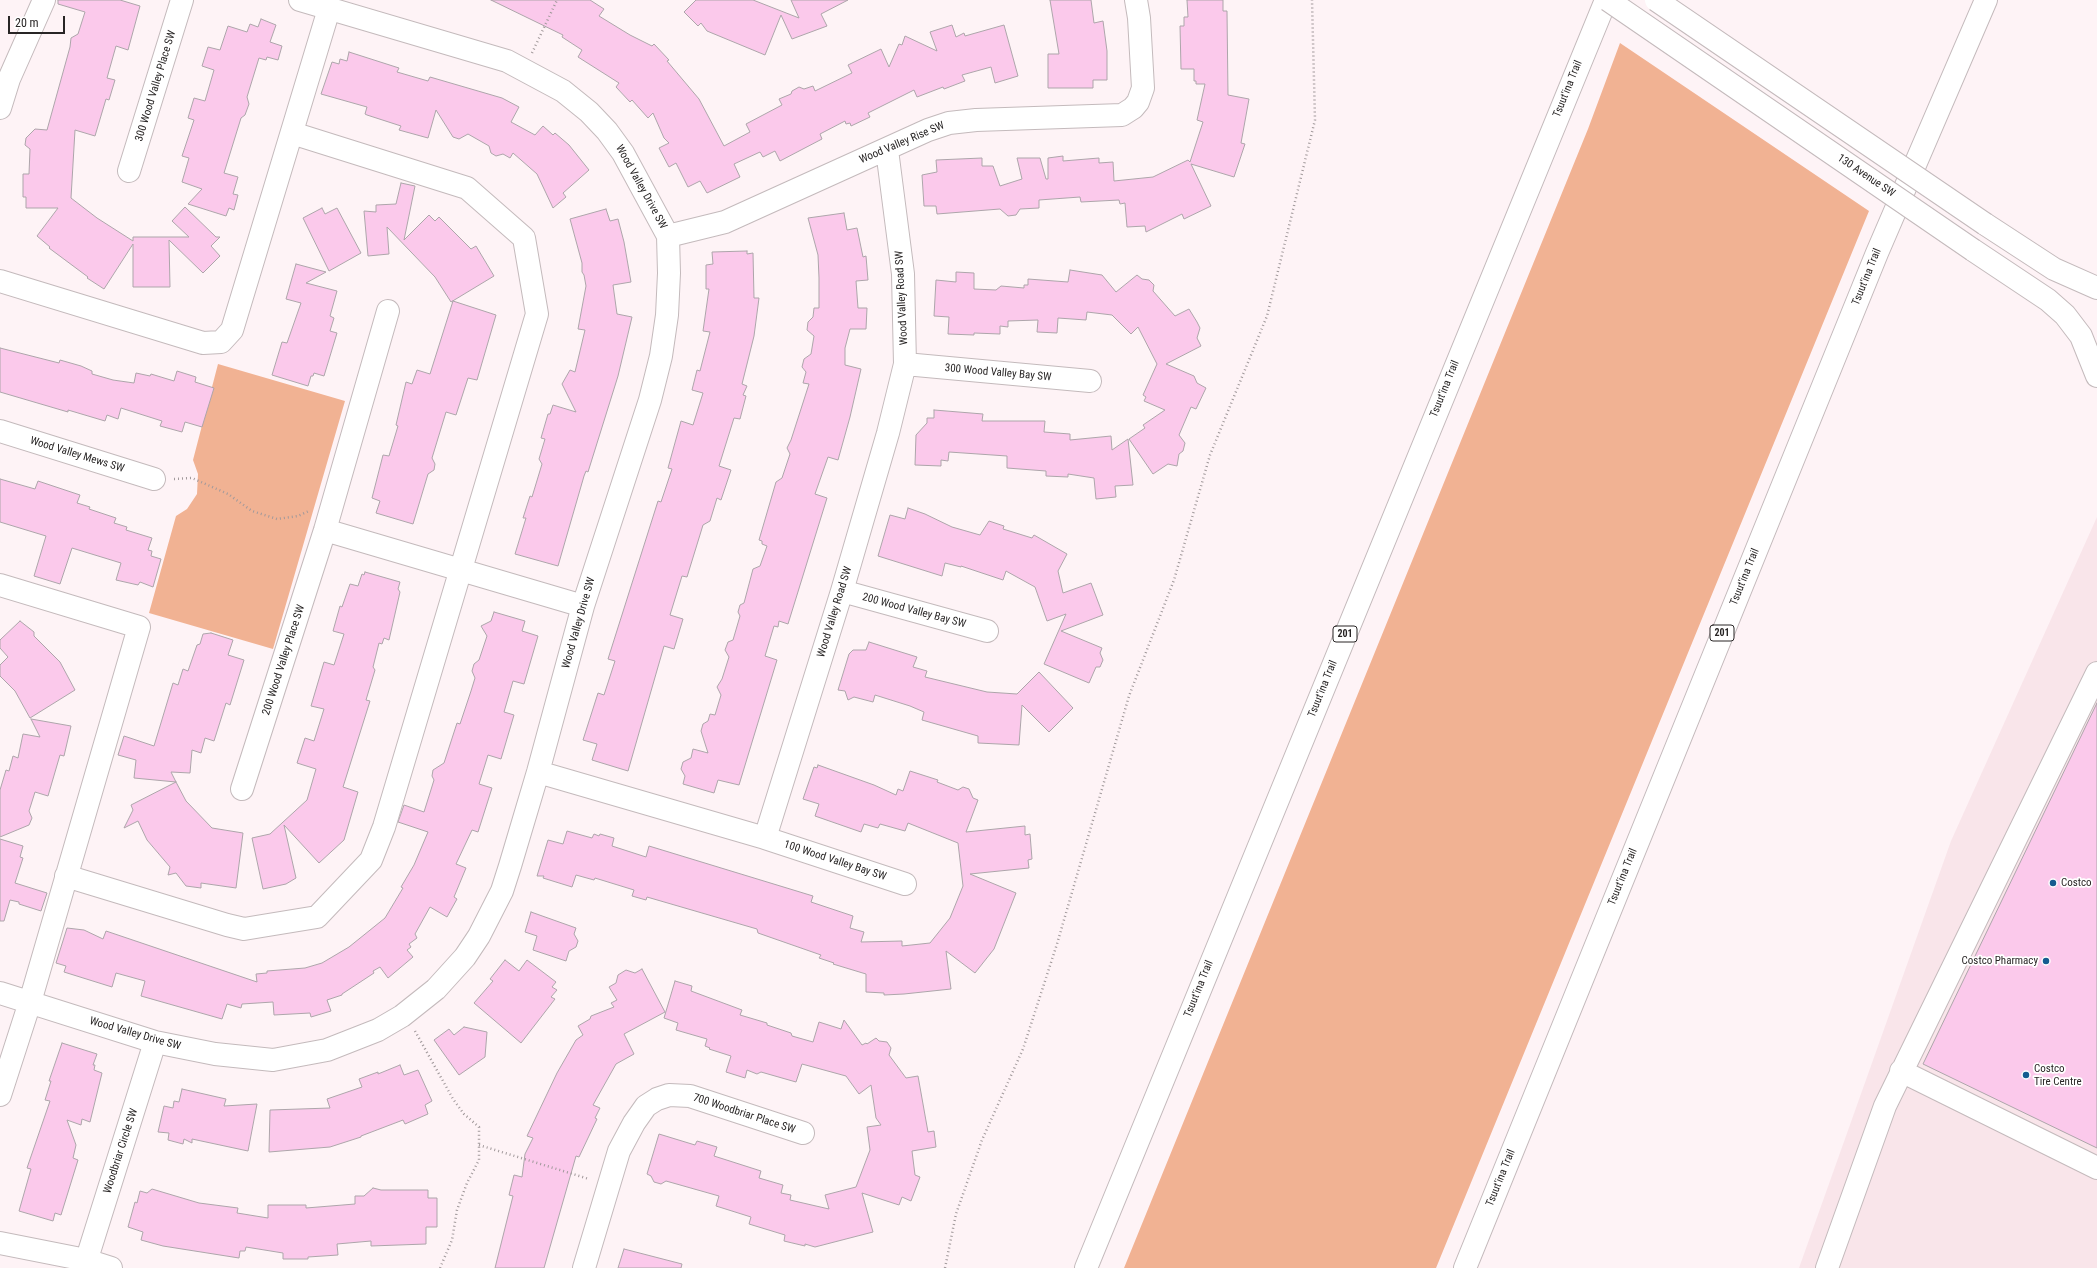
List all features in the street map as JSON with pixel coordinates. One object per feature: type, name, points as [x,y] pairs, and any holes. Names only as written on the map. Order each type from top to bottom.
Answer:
[{"type":"main road","points":[[0,108],[9,79],[44,0]]},
{"type":"main road","name":"300 Wood Valley Place SW","points":[[129,171],[182,0]]},
{"type":"main road","name":"Wood Valley Drive SW","points":[[0,992],[155,1042],[215,1054],[272,1060],[327,1050],[353,1042],[402,1016],[419,1003],[451,973],[465,957],[482,930],[502,891],[538,772],[583,606],[650,400],[661,356],[667,315],[669,273],[668,236],[623,153],[607,131],[589,112],[563,92],[507,61],[300,0]]},
{"type":"main road","name":"Wood Valley Rise SW","points":[[668,236],[725,222],[938,126],[962,121],[1116,116],[1128,112],[1138,102],[1143,88],[1139,18],[1136,0]]},
{"type":"main road","name":"130 Avenue SW","points":[[1607,0],[2048,300],[2065,315],[2081,336],[2097,376]]},
{"type":"main road","name":"Tsuut'ina Trail","points":[[1086,1268],[1607,0]]},
{"type":"main road","points":[[1656,0],[1985,224],[2054,269],[2097,288]]},
{"type":"main road","name":"Tsuut'ina Trail","points":[[1465,1268],[1874,260],[1986,0]]},
{"type":"main road","points":[[0,281],[203,343],[221,342],[232,330],[329,9]]},
{"type":"main road","points":[[66,876],[244,929],[317,916],[371,860],[384,827],[462,571],[537,314],[524,238],[467,188],[292,134]]},
{"type":"main road","name":"Wood Valley Road SW","points":[[765,838],[842,591],[888,433],[905,364],[903,274],[886,150]]},
{"type":"main road","name":"200 Wood Valley Place SW","points":[[242,789],[325,530],[388,311]]},
{"type":"main road","name":"300 Wood Valley Bay SW","points":[[905,364],[1090,381]]},
{"type":"main road","name":"Wood Valley Mews SW","points":[[0,431],[154,480]]},
{"type":"main road","points":[[325,530],[583,606]]},
{"type":"main road","points":[[0,585],[140,627],[30,1002],[0,1095]]},
{"type":"main road","name":"200 Wood Valley Bay SW","points":[[842,591],[987,631]]},
{"type":"main road","points":[[1827,1268],[1885,1106],[2097,673]]},
{"type":"main road","points":[[538,772],[765,838]]},
{"type":"main road","name":"100 Wood Valley Bay SW","points":[[765,838],[905,884]]},
{"type":"main road","name":"Woodbriar Circle SW","points":[[85,1264],[155,1042]]},
{"type":"main road","points":[[1901,1071],[2097,1168]]},
{"type":"main road","name":"700 Woodbriar Place SW","points":[[584,1268],[619,1151],[634,1123],[646,1106],[657,1099],[670,1095],[690,1096],[803,1133]]},
{"type":"main road","points":[[0,1243],[85,1264],[111,1268]]},
{"type":"path","points":[[523,69],[557,0]]},
{"type":"path","points":[[945,1268],[956,1214],[980,1147],[1024,1049],[1057,944],[1130,696],[1174,580],[1210,455],[1267,316],[1315,120],[1312,0]]},
{"type":"path","points":[[154,480],[192,478],[228,494],[252,511],[277,519],[298,516],[312,510],[331,507]]},
{"type":"path","points":[[402,1016],[417,1033],[453,1099],[464,1114],[479,1127],[479,1160],[467,1183],[458,1210],[452,1240],[440,1268]]},
{"type":"path","points":[[479,1145],[608,1184]]},
{"type":"shaded area","points":[[1620,43],[1869,211],[1436,1268],[1124,1268],[1588,129]]},
{"type":"shaded area","points":[[218,364],[345,401],[273,649],[149,613],[176,516],[187,509],[197,494],[198,474],[193,460]]},
{"type":"shaded area","points":[[2097,517],[2097,1268],[1799,1268],[1951,841]]},
{"type":"building","points":[[58,0],[120,0],[140,6],[128,50],[116,46],[107,78],[115,80],[109,100],[106,99],[95,136],[75,130],[71,198],[97,218],[133,241],[133,237],[189,237],[172,221],[185,207],[216,237],[220,237],[211,246],[220,256],[203,273],[169,240],[170,287],[133,287],[133,244],[104,289],[87,278],[88,277],[49,248],[50,247],[37,236],[58,208],[26,208],[26,197],[23,197],[23,174],[29,174],[30,149],[25,145],[26,138],[35,129],[47,130],[70,47],[71,38],[78,34],[85,12],[58,4]]},
{"type":"building","points":[[491,0],[590,0],[604,9],[599,16],[630,35],[652,46],[654,44],[669,60],[667,61],[699,99],[724,146],[750,132],[746,124],[782,105],[779,99],[791,94],[792,91],[799,87],[804,89],[813,86],[815,91],[852,73],[848,65],[881,49],[889,67],[899,44],[902,45],[905,36],[937,51],[930,32],[952,25],[956,37],[964,33],[965,36],[1004,25],[1018,76],[995,83],[991,67],[962,75],[965,81],[944,89],[943,87],[917,97],[914,90],[868,113],[870,117],[851,126],[850,123],[846,124],[845,121],[820,134],[822,139],[780,161],[775,151],[763,157],[760,152],[734,164],[740,177],[707,193],[700,181],[688,187],[676,163],[669,167],[659,148],[669,143],[664,138],[653,113],[648,118],[632,100],[630,102],[616,87],[619,83],[578,57],[582,50],[562,37],[563,35]]},
{"type":"building","points":[[696,0],[753,0],[799,18],[791,0],[848,0],[821,14],[827,26],[792,39],[781,15],[765,55],[707,31],[701,23],[698,26],[684,12]]},
{"type":"building","points":[[1050,0],[1091,0],[1094,23],[1103,21],[1107,51],[1107,80],[1093,80],[1093,88],[1048,88],[1048,54],[1059,54]]},
{"type":"building","points":[[1187,0],[1223,0],[1223,11],[1227,11],[1228,95],[1249,99],[1241,143],[1245,144],[1234,177],[1191,164],[1211,206],[1184,219],[1182,214],[1146,232],[1145,226],[1127,227],[1125,203],[1120,204],[1119,200],[1081,202],[1080,197],[1039,200],[1039,208],[1020,209],[1016,215],[1008,216],[1000,209],[937,214],[936,206],[924,206],[922,175],[937,172],[936,160],[982,158],[982,166],[993,166],[1000,186],[1022,179],[1017,158],[1040,158],[1046,179],[1048,179],[1048,158],[1063,156],[1063,161],[1099,158],[1099,163],[1113,162],[1114,181],[1153,177],[1188,160],[1190,162],[1203,122],[1197,120],[1205,84],[1196,84],[1196,81],[1194,81],[1194,69],[1181,69],[1180,26],[1184,26],[1184,17],[1188,17]]},
{"type":"building","points":[[261,19],[276,25],[270,42],[282,46],[278,60],[267,57],[266,60],[259,58],[247,97],[249,104],[245,115],[241,118],[224,173],[238,177],[233,194],[238,195],[234,210],[229,208],[226,216],[188,204],[202,189],[182,182],[189,158],[182,156],[194,120],[188,118],[194,98],[205,101],[214,70],[202,66],[208,47],[220,50],[228,26],[247,32],[250,24],[258,27]]},
{"type":"building","points":[[349,52],[399,68],[397,72],[428,81],[430,77],[502,98],[519,107],[511,122],[535,135],[543,126],[553,135],[555,133],[569,145],[589,170],[563,193],[566,197],[553,208],[537,174],[513,153],[510,158],[503,154],[496,156],[491,153],[489,146],[468,134],[459,139],[453,137],[436,110],[428,138],[399,130],[401,126],[365,114],[367,107],[321,94],[332,62],[339,64],[340,59],[347,61]]},
{"type":"building","points":[[401,183],[415,186],[404,240],[429,215],[435,221],[439,217],[471,249],[476,246],[494,276],[451,302],[435,277],[387,227],[389,254],[368,256],[364,211],[376,212],[376,205],[396,204]]},
{"type":"building","points":[[322,208],[325,214],[337,208],[361,253],[329,271],[303,218]]},
{"type":"building","points":[[606,209],[610,221],[618,219],[624,242],[631,282],[613,285],[617,314],[632,317],[618,376],[588,472],[586,471],[584,476],[558,566],[515,554],[526,518],[523,518],[530,496],[532,497],[542,464],[539,459],[545,439],[541,438],[548,414],[550,414],[553,405],[576,412],[562,384],[570,370],[575,372],[585,330],[578,329],[586,286],[582,272],[582,263],[570,219]]},
{"type":"building","points":[[844,213],[847,230],[857,228],[863,257],[866,256],[868,280],[856,281],[858,308],[867,308],[866,329],[850,329],[845,348],[845,365],[861,369],[838,460],[828,457],[815,494],[827,498],[788,624],[779,621],[778,627],[774,626],[765,656],[777,660],[739,785],[718,780],[714,793],[683,784],[685,776],[681,769],[683,762],[691,758],[693,749],[708,753],[701,731],[703,724],[708,721],[710,714],[715,715],[721,695],[717,687],[722,679],[729,657],[725,650],[728,642],[733,640],[740,616],[738,612],[740,605],[744,603],[753,569],[760,566],[767,546],[762,544],[762,541],[759,540],[776,482],[782,478],[790,454],[787,448],[809,384],[803,383],[806,372],[802,367],[804,359],[811,354],[814,336],[807,330],[808,322],[813,317],[814,308],[819,308],[819,278],[818,255],[808,218]]},
{"type":"building","points":[[747,251],[747,254],[753,253],[754,298],[759,298],[754,336],[742,384],[747,386],[743,395],[746,396],[740,419],[734,418],[719,466],[731,470],[721,500],[717,498],[710,521],[703,525],[687,577],[682,576],[670,615],[683,619],[674,649],[664,646],[628,771],[592,760],[597,744],[583,740],[598,693],[604,695],[615,661],[608,659],[658,501],[661,502],[672,469],[668,468],[681,421],[693,425],[703,393],[692,390],[697,370],[700,371],[710,332],[703,331],[709,289],[706,289],[706,265],[713,264],[712,252]]},
{"type":"building","points":[[296,264],[326,272],[306,283],[337,291],[330,316],[334,318],[330,331],[337,333],[324,376],[314,373],[313,376],[311,376],[308,386],[272,375],[282,342],[287,343],[301,303],[286,299]]},
{"type":"building","points":[[1070,270],[1102,275],[1116,292],[1137,275],[1142,279],[1149,280],[1154,285],[1153,291],[1175,316],[1189,309],[1197,322],[1200,328],[1197,338],[1201,346],[1166,364],[1194,376],[1197,383],[1206,388],[1196,409],[1191,407],[1179,435],[1185,443],[1183,451],[1179,454],[1177,466],[1168,464],[1153,474],[1129,439],[1145,428],[1143,425],[1165,410],[1144,401],[1146,397],[1143,395],[1157,364],[1138,327],[1131,334],[1112,315],[1087,312],[1086,320],[1058,318],[1057,333],[1037,332],[1038,320],[1008,321],[1008,327],[1000,326],[1000,334],[948,334],[949,317],[934,316],[936,280],[956,282],[956,272],[974,273],[974,289],[996,290],[1001,286],[1024,288],[1024,285],[1028,285],[1028,279],[1068,282]]},
{"type":"building","points":[[453,301],[496,315],[477,380],[468,378],[456,415],[446,412],[432,458],[435,464],[434,470],[428,474],[413,524],[376,513],[380,501],[372,498],[383,455],[389,456],[398,426],[396,425],[406,382],[412,384],[417,370],[430,374]]},
{"type":"building","points":[[0,348],[59,363],[60,360],[81,366],[92,371],[92,374],[113,380],[134,383],[136,373],[150,376],[151,374],[174,381],[177,371],[196,377],[195,382],[214,388],[202,427],[185,422],[182,432],[160,426],[162,421],[121,408],[118,419],[107,415],[105,421],[0,392]]},
{"type":"building","points":[[934,410],[983,414],[982,421],[1045,421],[1044,432],[1070,434],[1070,440],[1111,436],[1112,450],[1128,439],[1133,485],[1115,486],[1116,497],[1096,499],[1094,478],[1068,474],[1068,477],[1046,476],[1046,471],[1007,468],[1007,456],[949,452],[948,461],[941,460],[941,466],[915,465],[916,435],[927,423],[927,418],[934,418]]},
{"type":"building","points":[[0,479],[35,489],[38,481],[80,495],[77,503],[90,507],[89,509],[116,518],[114,523],[127,527],[126,530],[152,538],[148,550],[152,551],[151,556],[161,559],[153,587],[140,582],[138,585],[116,580],[121,563],[72,548],[60,584],[34,576],[46,536],[0,522]]},
{"type":"building","points":[[908,508],[925,514],[952,527],[980,535],[989,521],[1004,526],[1003,529],[1032,538],[1034,535],[1067,554],[1058,571],[1063,593],[1091,583],[1103,615],[1061,631],[1102,648],[1100,653],[1103,660],[1100,667],[1096,667],[1089,683],[1044,664],[1066,614],[1047,621],[1035,587],[1006,571],[1003,580],[961,566],[945,563],[942,576],[878,556],[890,515],[905,519]]},
{"type":"building","points":[[365,572],[400,582],[398,589],[400,592],[389,640],[384,638],[382,644],[379,643],[373,667],[375,670],[366,700],[370,701],[343,787],[358,792],[344,840],[319,863],[284,825],[296,878],[286,884],[263,889],[252,838],[270,834],[307,800],[316,769],[297,763],[305,738],[314,741],[324,709],[311,706],[324,662],[334,665],[344,634],[333,631],[340,606],[342,607],[350,584],[358,586],[362,574],[364,575]]},
{"type":"building","points":[[494,612],[525,621],[522,631],[538,636],[524,684],[513,681],[504,712],[514,715],[501,759],[488,755],[479,784],[492,788],[478,832],[472,830],[456,864],[466,868],[454,897],[457,899],[447,917],[430,907],[415,934],[417,938],[409,944],[411,947],[407,950],[413,957],[388,978],[380,967],[373,971],[374,973],[342,995],[327,1000],[331,1011],[311,1017],[310,1013],[274,1015],[273,1002],[242,1004],[241,1008],[227,1004],[222,1019],[141,996],[145,981],[116,973],[112,987],[64,972],[66,966],[56,963],[67,928],[84,930],[103,939],[106,931],[257,982],[256,974],[267,973],[267,971],[305,968],[322,963],[349,947],[385,918],[403,888],[401,887],[414,865],[428,832],[398,822],[404,805],[424,812],[434,780],[432,776],[433,770],[444,763],[457,723],[460,724],[475,678],[472,671],[474,664],[479,660],[487,636],[481,626],[491,621]]},
{"type":"building","points":[[20,621],[34,632],[34,636],[60,662],[75,690],[30,718],[15,691],[0,676],[0,665],[8,657],[0,648],[0,640]]},
{"type":"building","points":[[211,633],[233,640],[228,655],[244,660],[230,705],[226,703],[214,741],[205,738],[201,753],[192,750],[190,773],[171,772],[176,782],[134,778],[136,760],[118,755],[124,736],[154,746],[173,683],[178,685],[183,669],[188,671],[197,645],[200,644],[203,634]]},
{"type":"building","points":[[869,642],[917,657],[913,667],[927,671],[925,677],[987,692],[1017,694],[1039,672],[1073,708],[1049,732],[1022,705],[1019,745],[978,743],[978,736],[922,720],[924,712],[910,706],[875,695],[873,702],[854,697],[848,700],[845,691],[838,690],[849,654],[853,650],[866,650]]},
{"type":"building","name":"Costco","points":[[2097,703],[2097,1148],[1923,1064]]},
{"type":"building","points":[[31,719],[71,726],[64,756],[60,755],[48,796],[35,792],[29,811],[32,818],[29,825],[0,837],[0,790],[6,770],[9,771],[13,756],[18,758],[23,734],[40,737]]},
{"type":"building","points":[[818,765],[874,785],[896,795],[898,789],[903,791],[910,771],[938,780],[937,782],[958,790],[963,787],[969,789],[973,798],[978,800],[966,832],[1025,826],[1025,835],[1030,834],[1032,859],[1028,860],[1029,868],[970,874],[1016,893],[994,949],[975,973],[946,951],[951,989],[884,995],[884,993],[866,992],[866,974],[833,964],[834,963],[819,958],[821,955],[758,933],[757,929],[647,897],[646,900],[632,896],[634,890],[595,878],[594,880],[576,875],[572,887],[543,878],[544,876],[537,876],[548,840],[563,844],[567,831],[592,838],[594,834],[599,836],[600,834],[614,838],[612,846],[646,857],[649,846],[813,896],[811,902],[853,916],[850,928],[864,932],[861,942],[902,941],[902,946],[930,943],[950,918],[963,886],[958,843],[908,823],[905,831],[880,824],[878,828],[864,824],[861,832],[815,816],[819,804],[803,799],[814,767],[817,768]]},
{"type":"building","points":[[176,782],[186,801],[212,828],[243,833],[236,888],[201,883],[201,888],[186,886],[176,873],[168,875],[170,867],[147,840],[138,821],[124,828],[133,810],[131,805]]},
{"type":"building","points":[[0,839],[23,846],[20,857],[23,858],[15,883],[47,893],[41,911],[10,900],[4,921],[0,921]]},
{"type":"building","points":[[531,912],[576,928],[574,934],[578,941],[576,947],[569,951],[566,961],[533,950],[537,936],[525,932]]},
{"type":"building","points":[[505,960],[519,971],[527,960],[556,982],[552,987],[557,990],[551,997],[555,999],[521,1043],[474,1003],[493,981],[490,979]]},
{"type":"building","points":[[642,969],[665,1012],[624,1034],[634,1054],[616,1064],[593,1105],[600,1108],[595,1118],[597,1119],[579,1157],[576,1156],[544,1268],[495,1268],[513,1196],[509,1195],[514,1175],[522,1177],[525,1154],[533,1138],[527,1136],[557,1073],[576,1040],[583,1035],[578,1026],[590,1019],[591,1016],[614,1007],[611,1003],[617,1000],[609,987],[616,983],[618,975],[626,970],[635,973]]},
{"type":"building","points":[[675,981],[692,986],[691,991],[742,1010],[740,1015],[767,1023],[767,1025],[791,1033],[792,1036],[813,1042],[819,1022],[841,1029],[844,1020],[862,1045],[867,1044],[876,1038],[879,1041],[887,1042],[891,1048],[889,1055],[906,1078],[918,1076],[928,1132],[934,1131],[936,1147],[912,1151],[915,1175],[920,1177],[911,1201],[902,1197],[899,1205],[862,1193],[873,1232],[815,1247],[784,1241],[785,1235],[749,1224],[751,1217],[716,1206],[719,1196],[666,1181],[661,1184],[654,1182],[651,1176],[647,1174],[659,1134],[695,1145],[697,1141],[717,1147],[714,1156],[761,1171],[759,1178],[783,1185],[781,1193],[791,1195],[790,1200],[829,1209],[825,1195],[856,1187],[870,1150],[867,1127],[881,1125],[876,1118],[871,1085],[859,1094],[846,1076],[802,1064],[796,1082],[761,1072],[757,1074],[747,1070],[745,1078],[726,1072],[731,1056],[709,1049],[710,1048],[705,1046],[707,1039],[676,1030],[678,1023],[664,1018]]},
{"type":"building","points":[[464,1027],[487,1032],[485,1057],[459,1075],[434,1040],[449,1029],[454,1035]]},
{"type":"building","points":[[62,1043],[97,1054],[93,1065],[95,1065],[94,1070],[102,1073],[90,1122],[82,1119],[81,1125],[67,1120],[76,1145],[73,1158],[78,1160],[61,1215],[55,1213],[53,1221],[19,1211],[31,1169],[27,1168],[50,1101],[45,1100],[51,1081],[49,1081]]},
{"type":"building","points":[[400,1065],[404,1075],[418,1070],[432,1101],[425,1105],[428,1114],[405,1124],[403,1120],[361,1137],[330,1147],[269,1152],[270,1110],[330,1108],[327,1099],[362,1087],[359,1079],[378,1072],[378,1074]]},
{"type":"building","points":[[182,1089],[226,1099],[224,1106],[257,1104],[248,1151],[192,1139],[192,1143],[184,1139],[183,1144],[168,1140],[169,1133],[158,1132],[164,1106],[173,1108],[174,1101],[179,1102]]},
{"type":"building","points":[[373,1188],[381,1190],[428,1190],[428,1198],[437,1198],[437,1227],[426,1227],[426,1244],[371,1246],[371,1241],[337,1244],[338,1255],[308,1257],[308,1259],[283,1259],[283,1253],[246,1247],[245,1251],[240,1251],[239,1258],[163,1246],[141,1240],[143,1232],[128,1227],[135,1202],[137,1203],[140,1191],[147,1193],[152,1189],[199,1203],[238,1208],[237,1213],[268,1218],[268,1205],[306,1205],[306,1208],[355,1204],[355,1196],[364,1196]]},
{"type":"building","points":[[624,1249],[682,1264],[681,1268],[618,1268]]},
{"type":"place","name":"Costco","points":[[2053,883]]},
{"type":"place","name":"Costco Pharmacy","points":[[2046,961]]},
{"type":"place","name":"Costco Tire Centre","points":[[2026,1075]]}]
